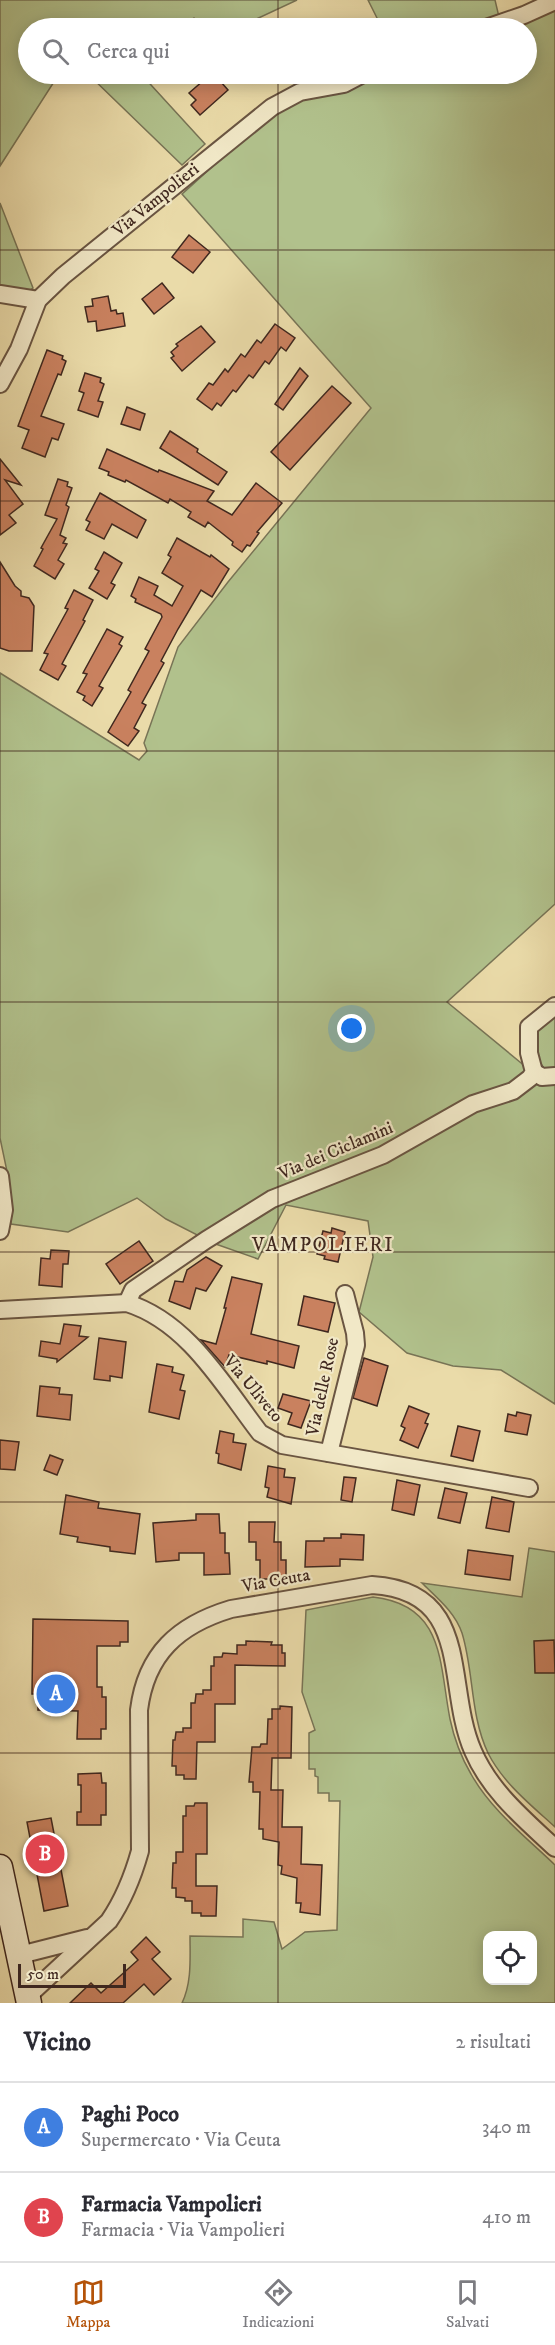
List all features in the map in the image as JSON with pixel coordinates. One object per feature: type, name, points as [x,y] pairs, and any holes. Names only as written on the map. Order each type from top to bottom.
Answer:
[{"type":"street","points":[[515,18],[555,1]]},
{"type":"street","name":"Via Vampolieri","points":[[0,384],[19,349],[38,300],[63,276],[272,107],[300,92],[344,84]]},
{"type":"street","points":[[0,294],[38,300]]},
{"type":"street","points":[[555,1006],[530,1027],[529,1053],[534,1072],[542,1077],[555,1076]]},
{"type":"street","name":"Via dei Ciclamini","points":[[127,1303],[133,1290],[206,1240],[272,1199],[383,1155],[473,1104],[513,1091],[531,1078],[534,1072]]},
{"type":"street","points":[[0,1176],[4,1209],[0,1231]]},
{"type":"street","name":"Via delle Rose","points":[[329,1453],[356,1345],[345,1294]]},
{"type":"street","name":"Via Uliveto","points":[[0,1310],[127,1303],[144,1308],[165,1321],[190,1344],[260,1433],[282,1444],[529,1488]]},
{"type":"street","name":"Via Ceuta","points":[[28,2000],[109,1921],[120,1906],[135,1870],[140,1851],[139,1710],[141,1692],[149,1671],[174,1636],[189,1625],[208,1616],[231,1609],[372,1585],[390,1586],[412,1594],[429,1605],[448,1635],[471,1749],[482,1770],[512,1807],[555,1848]]},
{"type":"street","points":[[0,1867],[28,2000]]},
{"type":"street","points":[[20,1955],[91,1937]]},
{"type":"green space","points":[[0,0],[297,0],[258,18],[18,18],[18,84],[53,84],[0,166]]},
{"type":"green space","points":[[368,0],[495,0],[499,17],[494,18],[377,18]]},
{"type":"green space","points":[[555,9],[555,904],[447,1002],[526,1067],[525,1076],[201,1237],[166,1219],[137,1198],[68,1232],[11,1224],[8,1176],[0,1138],[0,673],[139,760],[147,751],[144,743],[178,647],[228,582],[371,408],[182,194],[249,134],[304,98],[356,84],[537,84],[537,18],[532,18]]},
{"type":"green space","points":[[98,84],[150,84],[205,144],[182,165]]},
{"type":"green space","points":[[0,203],[33,288],[27,292],[0,288]]},
{"type":"green space","points":[[555,1013],[555,1072],[546,1071],[534,1054],[532,1031]]},
{"type":"green space","points":[[539,1082],[555,1082],[555,1404],[501,1370],[453,1366],[407,1353],[359,1312],[373,1257],[368,1221],[286,1205],[258,1259],[210,1242],[277,1201],[478,1106],[514,1094]]},
{"type":"green space","points":[[529,1548],[555,1552],[555,1827],[509,1784],[488,1753],[478,1724],[469,1663],[459,1625],[450,1612],[422,1583],[522,1597]]},
{"type":"green space","points":[[373,1597],[397,1602],[414,1612],[426,1624],[440,1658],[452,1726],[467,1768],[488,1799],[555,1865],[555,2003],[182,2003],[189,1978],[190,1936],[243,1937],[243,1919],[274,1922],[282,1949],[305,1932],[337,1930],[340,1801],[329,1801],[329,1793],[318,1793],[318,1777],[315,1776],[315,1769],[309,1769],[309,1733],[315,1730],[302,1692],[306,1610]]},
{"type":"building","points":[[199,84],[223,84],[228,90],[200,115],[191,105],[196,100],[189,93]]},
{"type":"building","points":[[189,235],[210,252],[193,273],[172,257]]},
{"type":"building","points":[[162,283],[174,298],[154,314],[142,299]]},
{"type":"building","points":[[108,296],[111,311],[116,310],[117,314],[123,313],[125,326],[97,331],[96,321],[88,322],[85,307],[93,306],[92,299]]},
{"type":"building","points":[[275,324],[295,338],[286,351],[281,347],[269,364],[265,361],[253,378],[249,375],[236,392],[233,390],[221,406],[217,403],[212,410],[197,399],[209,383],[213,385],[225,369],[228,372],[241,354],[245,357],[257,340],[261,343]]},
{"type":"building","points":[[201,326],[215,342],[182,371],[171,358],[174,356],[171,352],[178,346],[176,344]]},
{"type":"building","points":[[47,350],[63,356],[62,359],[66,361],[61,375],[58,374],[41,416],[64,424],[58,440],[52,438],[45,457],[22,448],[29,430],[18,426]]},
{"type":"building","points":[[300,368],[308,376],[283,410],[275,404]]},
{"type":"building","points":[[85,373],[101,378],[100,382],[104,384],[98,401],[103,402],[98,417],[78,410],[84,393],[79,391]]},
{"type":"building","points":[[332,386],[351,403],[290,470],[271,452]]},
{"type":"building","points":[[127,407],[145,414],[140,430],[121,424]]},
{"type":"building","points":[[170,431],[227,472],[218,485],[160,448]]},
{"type":"building","points":[[107,449],[158,472],[159,470],[214,491],[207,501],[232,515],[256,483],[282,503],[257,532],[259,533],[250,546],[247,545],[242,552],[208,522],[205,527],[188,517],[191,512],[170,499],[168,503],[126,480],[125,482],[108,475],[109,472],[99,468]]},
{"type":"building","points":[[0,459],[21,485],[5,480],[23,504],[9,515],[16,523],[0,535]]},
{"type":"building","points":[[58,479],[68,482],[67,486],[72,488],[60,535],[66,538],[63,543],[67,544],[58,560],[64,564],[55,579],[34,566],[57,519],[45,515]]},
{"type":"building","points":[[100,493],[146,520],[137,538],[112,524],[104,539],[86,530],[90,522],[86,520]]},
{"type":"building","points":[[177,538],[210,557],[211,555],[229,569],[212,597],[201,590],[178,629],[161,661],[164,663],[142,703],[146,705],[134,728],[139,731],[128,746],[108,732],[131,692],[128,690],[149,651],[145,649],[162,617],[161,614],[135,602],[136,599],[131,596],[139,577],[158,586],[154,595],[172,606],[183,586],[162,573],[171,557],[168,555]]},
{"type":"building","points":[[104,552],[122,563],[111,583],[115,585],[107,599],[89,588],[99,571],[95,569]]},
{"type":"building","points":[[0,562],[15,586],[21,591],[21,596],[29,598],[34,606],[32,651],[9,651],[0,648]]},
{"type":"building","points":[[74,590],[93,600],[83,620],[85,621],[62,664],[66,666],[58,680],[40,670],[48,654],[44,653],[68,609],[65,608]]},
{"type":"building","points":[[107,629],[123,637],[119,644],[122,646],[99,686],[103,688],[92,706],[83,700],[85,696],[77,692],[87,674],[83,673]]},
{"type":"building","points":[[332,1228],[345,1232],[338,1262],[324,1259],[325,1256],[317,1254],[323,1231],[331,1233]]},
{"type":"building","points":[[139,1241],[153,1261],[120,1284],[106,1264]]},
{"type":"building","points":[[51,1250],[69,1251],[68,1264],[63,1264],[62,1287],[39,1285],[41,1258],[50,1259]]},
{"type":"building","points":[[206,1257],[222,1266],[206,1291],[196,1288],[190,1309],[169,1301],[175,1281],[183,1282],[187,1270]]},
{"type":"building","points":[[232,1277],[262,1284],[251,1334],[299,1346],[294,1368],[229,1355],[225,1367],[201,1340],[216,1344]]},
{"type":"building","points":[[304,1296],[335,1303],[328,1332],[298,1325]]},
{"type":"building","points":[[64,1324],[81,1326],[79,1336],[88,1337],[57,1362],[57,1359],[39,1356],[41,1341],[60,1344]]},
{"type":"building","points":[[99,1338],[126,1342],[122,1378],[110,1376],[110,1381],[94,1379]]},
{"type":"building","points":[[364,1358],[388,1366],[377,1406],[353,1398]]},
{"type":"building","points":[[157,1364],[173,1367],[172,1372],[184,1375],[180,1390],[185,1391],[179,1419],[149,1412]]},
{"type":"building","points":[[40,1386],[60,1388],[59,1394],[72,1395],[70,1420],[37,1416]]},
{"type":"building","points":[[283,1394],[311,1401],[301,1428],[288,1424],[292,1413],[278,1408]]},
{"type":"building","points":[[409,1406],[429,1414],[425,1423],[428,1424],[418,1448],[400,1440],[405,1428],[401,1426]]},
{"type":"building","points":[[517,1412],[531,1415],[527,1435],[505,1431],[508,1414],[516,1416]]},
{"type":"building","points":[[458,1426],[480,1431],[473,1461],[451,1456]]},
{"type":"building","points":[[220,1431],[234,1434],[233,1442],[246,1444],[241,1470],[218,1463],[219,1454],[216,1453]]},
{"type":"building","points":[[0,1440],[19,1442],[15,1470],[0,1469]]},
{"type":"building","points":[[50,1455],[63,1460],[57,1475],[44,1470]]},
{"type":"building","points":[[268,1466],[285,1469],[284,1477],[295,1478],[291,1504],[267,1497],[269,1488],[265,1487]]},
{"type":"building","points":[[344,1477],[356,1478],[352,1502],[341,1500]]},
{"type":"building","points":[[397,1480],[420,1485],[414,1515],[392,1510]]},
{"type":"building","points":[[445,1488],[467,1493],[460,1523],[438,1518]]},
{"type":"building","points":[[66,1495],[99,1502],[98,1508],[140,1514],[135,1554],[110,1551],[110,1547],[77,1542],[78,1537],[60,1534]]},
{"type":"building","points":[[492,1497],[514,1502],[509,1532],[486,1528]]},
{"type":"building","points":[[196,1514],[219,1514],[220,1533],[225,1533],[225,1553],[229,1553],[230,1574],[204,1575],[204,1553],[179,1553],[179,1560],[156,1562],[153,1523],[196,1520]]},
{"type":"building","points":[[249,1522],[275,1522],[274,1542],[281,1542],[281,1560],[286,1560],[286,1579],[260,1579],[260,1560],[256,1560],[256,1542],[249,1542]]},
{"type":"building","points":[[341,1534],[364,1535],[363,1560],[340,1559],[340,1566],[305,1567],[306,1541],[341,1538]]},
{"type":"building","points":[[468,1550],[513,1556],[510,1580],[465,1574]]},
{"type":"building","points":[[33,1619],[128,1621],[128,1642],[120,1642],[120,1646],[97,1646],[97,1687],[102,1687],[102,1697],[106,1697],[106,1729],[101,1729],[101,1739],[77,1739],[78,1711],[38,1710],[38,1694],[32,1694]]},
{"type":"building","points":[[554,1640],[555,1673],[535,1673],[534,1641]]},
{"type":"building","points":[[246,1641],[272,1642],[271,1645],[282,1645],[282,1653],[285,1653],[285,1666],[235,1665],[235,1704],[215,1704],[215,1742],[197,1742],[196,1779],[184,1779],[184,1775],[176,1775],[176,1766],[172,1766],[173,1740],[175,1740],[176,1732],[183,1732],[183,1728],[191,1728],[191,1703],[195,1703],[196,1694],[203,1694],[203,1690],[211,1690],[211,1666],[214,1666],[214,1657],[222,1657],[223,1653],[237,1654],[237,1645],[246,1645]]},
{"type":"building","points":[[280,1706],[292,1707],[291,1758],[272,1758],[271,1790],[283,1790],[282,1827],[302,1827],[301,1864],[322,1865],[320,1915],[300,1912],[301,1903],[296,1903],[297,1878],[281,1874],[282,1866],[278,1865],[279,1842],[263,1839],[263,1829],[259,1829],[260,1792],[253,1792],[253,1782],[249,1782],[252,1747],[267,1744],[268,1719],[272,1719],[272,1709],[280,1709]]},
{"type":"building","points":[[101,1773],[102,1783],[106,1783],[106,1815],[101,1815],[101,1825],[77,1825],[77,1812],[81,1812],[81,1785],[78,1785],[78,1774]]},
{"type":"building","points":[[195,1803],[207,1803],[207,1854],[196,1854],[196,1886],[217,1886],[216,1916],[201,1916],[201,1913],[192,1913],[192,1901],[176,1897],[176,1888],[172,1888],[176,1852],[183,1852],[183,1816],[186,1816],[186,1806],[194,1806]]},
{"type":"building","points":[[51,1818],[68,1906],[44,1911],[27,1822]]},
{"type":"building","points":[[146,1937],[160,1952],[152,1959],[171,1979],[154,1995],[144,1984],[123,2003],[70,2003],[91,1983],[101,1993],[138,1960],[131,1952]]},
{"type":"place","name":"Paghi Poco","points":[[56,1694]]},
{"type":"place","name":"Farmacia Vampolieri","points":[[45,1854]]},
{"type":"district","name":"VAMPOLIERI","points":[[323,1245]]}]
